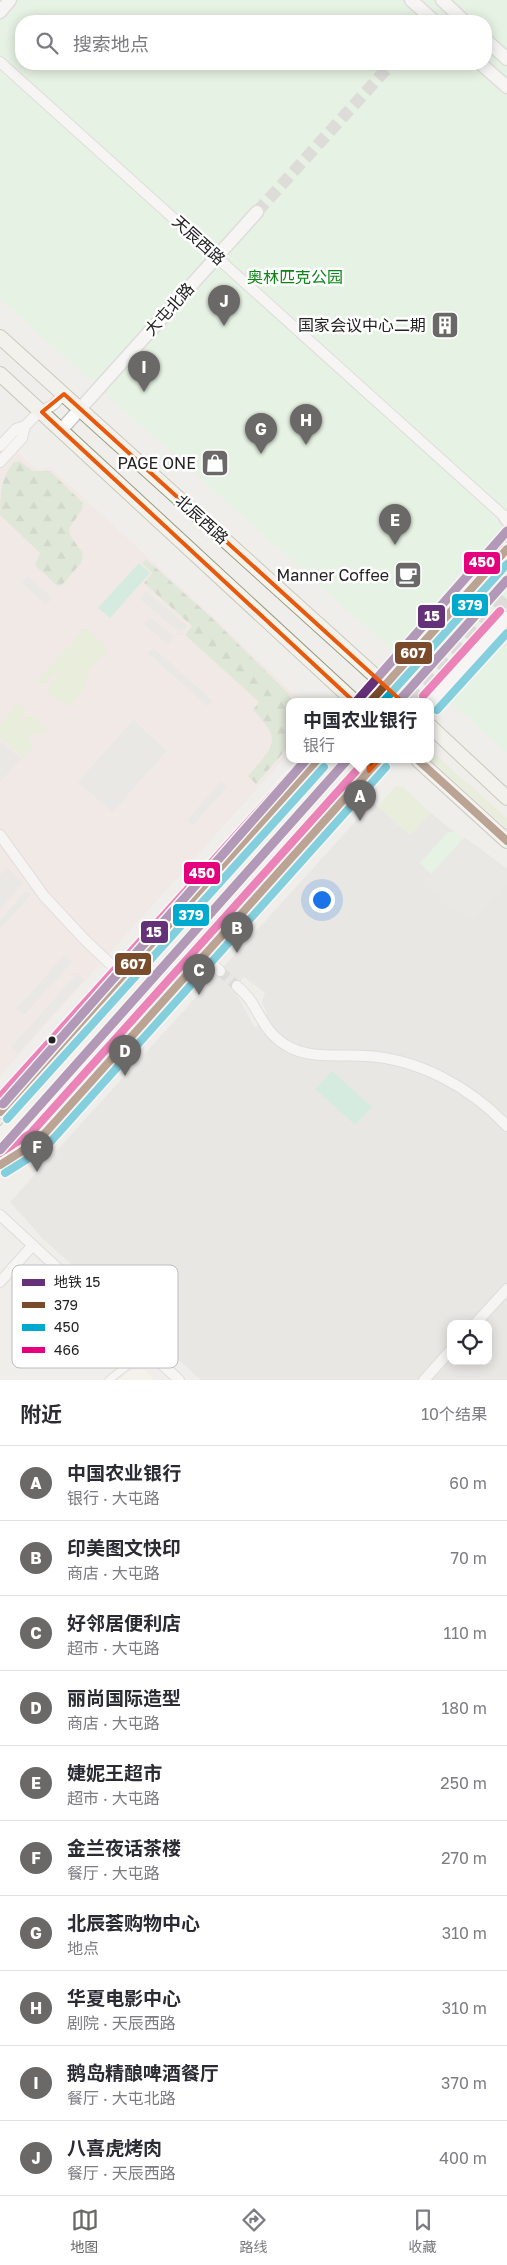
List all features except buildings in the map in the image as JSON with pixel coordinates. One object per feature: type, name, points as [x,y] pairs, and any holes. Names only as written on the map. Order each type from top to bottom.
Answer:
[{"type":"main road","name":"北辰西路","points":[[0,337],[400,698]]},
{"type":"main road","name":"北辰西路","points":[[0,374],[62,429],[351,698]]},
{"type":"main road","points":[[434,730],[507,798]]},
{"type":"main road","points":[[0,1137],[338,763]]},
{"type":"main road","points":[[421,763],[507,840]]},
{"type":"main road","points":[[0,1164],[364,766]]},
{"type":"street","points":[[0,12],[10,0]]},
{"type":"street","points":[[411,0],[426,15]]},
{"type":"street","points":[[436,15],[446,1],[459,15]]},
{"type":"street","points":[[492,45],[507,59]]},
{"type":"street","name":"天辰西路","points":[[0,62],[506,518]]},
{"type":"street","points":[[488,70],[507,87]]},
{"type":"street","name":"大屯北路","points":[[62,429],[257,212]]},
{"type":"street","points":[[0,446],[16,429],[25,426],[54,405],[64,394]]},
{"type":"street","points":[[0,462],[22,438],[25,426]]},
{"type":"street","points":[[374,698],[507,549]]},
{"type":"street","points":[[434,699],[507,618]]},
{"type":"street","points":[[0,1112],[314,763]]},
{"type":"street","points":[[0,1164],[38,1141],[203,955],[364,766]]},
{"type":"street","points":[[0,835],[44,896],[86,941],[123,976]]},
{"type":"street","points":[[203,955],[220,971]]},
{"type":"street","points":[[237,986],[251,1002],[264,1026],[275,1037],[291,1048],[310,1053],[368,1056],[422,1068],[467,1091],[507,1126]]},
{"type":"street","points":[[0,1215],[55,1265]]},
{"type":"street","points":[[15,1265],[33,1245]]},
{"type":"street","points":[[0,1282],[12,1269]]},
{"type":"street","points":[[479,1320],[507,1289]]},
{"type":"street","points":[[424,1380],[447,1354]]},
{"type":"street","points":[[109,1380],[124,1368]]},
{"type":"street","points":[[166,1368],[179,1380]]},
{"type":"highlighted area","points":[[64,394],[418,716],[369,771],[367,757],[359,748],[348,740],[335,740],[363,710],[42,412]]},
{"type":"shaded area","points":[[0,436],[36,469],[50,467],[221,624],[298,698],[286,698],[286,756],[0,1076]]},
{"type":"shaded area","points":[[28,576],[52,598],[46,605],[22,583]]},
{"type":"shaded area","points":[[146,591],[187,626],[181,634],[140,599]]},
{"type":"shaded area","points":[[150,617],[174,637],[167,644],[144,624]]},
{"type":"shaded area","points":[[153,648],[213,701],[207,706],[148,653]]},
{"type":"shaded area","points":[[133,720],[167,751],[112,812],[78,782]]},
{"type":"shaded area","points":[[2,742],[21,759],[0,782],[0,745]]},
{"type":"shaded area","points":[[221,781],[227,787],[193,825],[187,820]]},
{"type":"shaded area","points":[[373,802],[410,835],[431,813],[463,839],[465,838],[507,869],[507,1292],[482,1320],[447,1320],[447,1359],[427,1380],[201,1380],[178,1359],[178,1265],[72,1265],[43,1239],[10,1202]],"holes":[[[244,977],[265,993],[262,1002],[267,1014],[255,1028],[234,989]]]},
{"type":"shaded area","points":[[465,838],[507,869],[507,883],[474,919],[452,909],[423,883]]},
{"type":"shaded area","points":[[7,867],[23,883],[0,909],[0,875]]},
{"type":"shaded area","points":[[26,891],[31,895],[0,929],[0,920]]},
{"type":"shaded area","points":[[64,956],[72,962],[24,1015],[16,1009]]},
{"type":"shaded area","points":[[77,974],[84,980],[18,1053],[11,1047]]},
{"type":"shaded area","points":[[507,1296],[507,1380],[429,1380],[447,1361],[447,1365],[492,1365],[492,1320],[485,1320]]},
{"type":"shaded area","points":[[143,1369],[154,1380],[116,1380],[130,1371]]},
{"type":"green space","name":"奥林匹克公园","points":[[0,0],[507,0],[507,753],[0,299]]},
{"type":"green space","points":[[20,461],[33,471],[50,471],[83,503],[82,509],[69,529],[70,535],[83,554],[81,563],[61,586],[56,585],[35,565],[40,553],[0,515],[1,493],[6,474],[14,462]]},
{"type":"green space","points":[[146,559],[212,618],[288,693],[291,698],[286,698],[286,750],[256,784],[248,776],[264,758],[272,744],[269,730],[253,710],[259,702],[185,635],[192,626],[144,583],[152,573],[142,563]]},
{"type":"green space","points":[[139,563],[150,573],[110,618],[98,608]]},
{"type":"green space","points":[[87,629],[107,647],[107,651],[89,669],[83,690],[69,707],[61,700],[59,702],[47,690],[59,674],[56,671],[42,686],[37,681],[83,630]]},
{"type":"green space","points":[[18,703],[27,711],[21,717],[24,720],[30,714],[47,730],[44,733],[29,735],[32,747],[23,757],[2,739],[0,740],[0,725]]},
{"type":"green space","points":[[434,754],[507,818],[507,829],[434,763]]},
{"type":"green space","points":[[396,786],[403,787],[431,813],[410,835],[378,806]]},
{"type":"green space","points":[[448,832],[454,832],[463,839],[431,874],[420,863]]},
{"type":"green space","points":[[332,1071],[372,1107],[355,1125],[315,1089]]},
{"type":"tunnel","points":[[257,212],[386,70]]},
{"type":"tunnel","points":[[396,698],[507,574]]},
{"type":"tunnel","points":[[416,698],[507,597]]},
{"type":"tunnel","points":[[220,971],[237,986]]},
{"type":"metro line","name":"15","points":[[360,698],[507,531]]},
{"type":"metro line","name":"15","points":[[402,698],[507,580]]},
{"type":"metro line","name":"15","points":[[3,1104],[303,763]]},
{"type":"metro line","name":"15","points":[[0,1150],[344,763]]},
{"type":"transit line","name":"450","points":[[363,695],[500,542]]},
{"type":"transit line","name":"607","points":[[374,698],[507,549]]},
{"type":"transit line","name":"379","points":[[387,698],[507,564]]},
{"type":"transit line","name":"450","points":[[423,696],[500,611]]},
{"type":"transit line","name":"379","points":[[437,710],[507,633]]},
{"type":"transit line","name":"450","points":[[0,1097],[301,763]]},
{"type":"transit line","name":"607","points":[[0,1112],[314,763]]},
{"type":"transit line","name":"450","points":[[0,1153],[31,1133],[363,763]]},
{"type":"transit line","name":"607","points":[[0,1165],[38,1141],[376,763]]},
{"type":"transit line","name":"607","points":[[421,763],[507,841]]},
{"type":"transit line","name":"379","points":[[7,1119],[324,767]]},
{"type":"transit line","name":"379","points":[[5,1173],[45,1148],[386,767]]},
{"type":"place","name":"国家会议中心二期","points":[[445,325]]},
{"type":"place","name":"八喜虎烤肉","points":[[224,326]]},
{"type":"place","name":"鹅岛精酿啤酒餐厅","points":[[144,392]]},
{"type":"place","name":"华夏电影中心","points":[[306,445]]},
{"type":"place","name":"北辰荟购物中心","points":[[261,454]]},
{"type":"place","name":"PAGE ONE","points":[[215,463]]},
{"type":"place","name":"婕妮王超市","points":[[395,545]]},
{"type":"place","name":"Manner Coffee","points":[[408,575]]},
{"type":"place","name":"中国农业银行","points":[[360,821]]},
{"type":"place","name":"印美图文快印","points":[[237,953]]},
{"type":"place","name":"好邻居便利店","points":[[199,995]]},
{"type":"place","name":"丽尚国际造型","points":[[125,1076]]},
{"type":"place","name":"金兰夜话茶楼","points":[[37,1172]]}]
